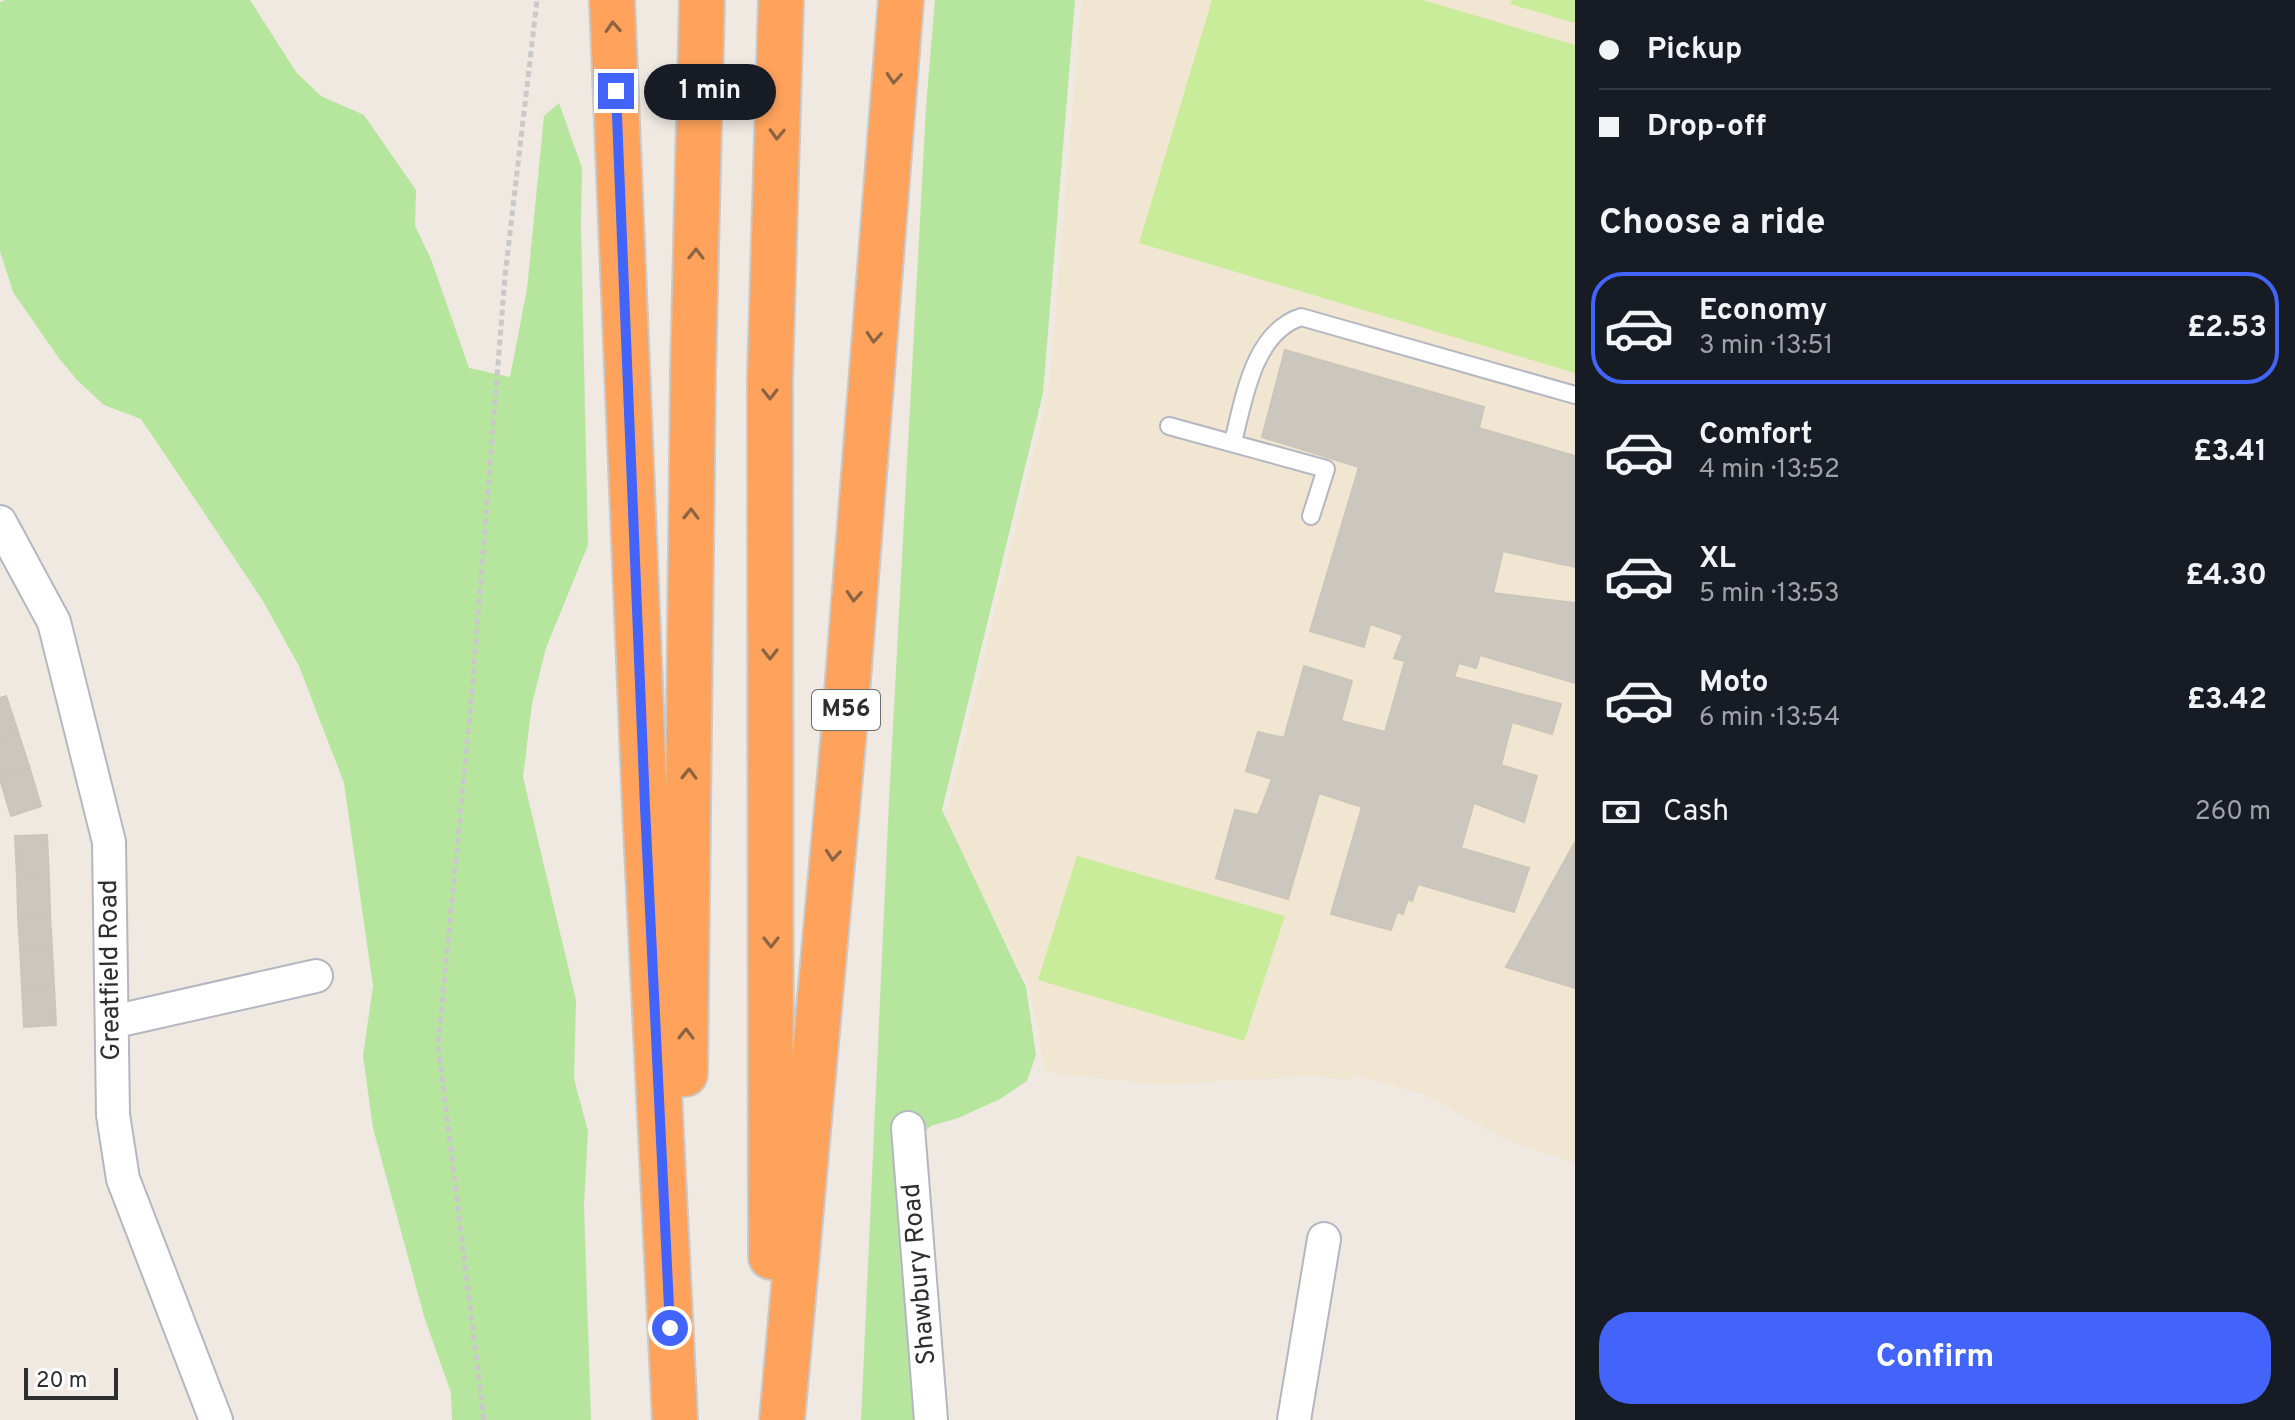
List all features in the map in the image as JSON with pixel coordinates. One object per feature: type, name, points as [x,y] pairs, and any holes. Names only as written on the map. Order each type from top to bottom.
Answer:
[{"type":"highway","points":[[612,0],[645,807],[675,1420]]},
{"type":"highway","points":[[682,1420],[693,374],[702,0]]},
{"type":"highway","points":[[772,1420],[770,378],[781,0]]},
{"type":"highway","name":"M56","points":[[782,1420],[844,731],[901,0]]},
{"type":"street","name":"Greatfield Road","points":[[0,522],[54,622],[109,842],[113,1115],[123,1179],[216,1420]]},
{"type":"street","points":[[112,1022],[316,976]]},
{"type":"street","name":"Shawbury Road","points":[[908,1128],[931,1420]]},
{"type":"street","points":[[1294,1420],[1324,1239]]},
{"type":"lane","points":[[1233,442],[1261,350],[1280,328],[1301,317],[1575,395]]},
{"type":"lane","points":[[1169,426],[1326,469],[1311,516]]},
{"type":"path","points":[[484,1420],[438,1045],[471,703],[505,276],[537,0]]},
{"type":"shaded area","points":[[1082,0],[1575,0],[1575,1163],[1508,1141],[1424,1094],[1355,1075],[1352,1080],[1311,1076],[1159,1085],[1045,1072],[1031,992],[945,820],[1049,391]]},
{"type":"green space","points":[[250,0],[296,72],[321,96],[364,115],[416,190],[415,226],[431,259],[469,368],[510,377],[527,289],[544,116],[559,103],[582,168],[588,545],[546,648],[532,704],[523,777],[576,1000],[574,1079],[588,1131],[584,1205],[591,1420],[452,1420],[451,1393],[424,1316],[373,1128],[363,1056],[373,986],[344,783],[299,666],[263,601],[197,502],[141,419],[104,405],[77,380],[13,292],[0,251],[0,2]]},
{"type":"green space","points":[[935,0],[1075,0],[1043,393],[942,810],[1026,987],[1036,1055],[1027,1081],[1000,1099],[931,1126],[916,1138],[922,1420],[861,1420],[889,801],[926,107]]},
{"type":"green space","points":[[1212,0],[1423,0],[1575,45],[1575,373],[1139,243]]},
{"type":"green space","points":[[1512,0],[1575,0],[1575,23],[1510,4]]},
{"type":"green space","points":[[1077,856],[1285,916],[1244,1041],[1038,980]]},
{"type":"building","points":[[1285,350],[1484,407],[1479,428],[1575,456],[1575,567],[1503,551],[1493,593],[1575,603],[1575,683],[1480,655],[1476,668],[1459,663],[1454,677],[1561,704],[1552,734],[1512,722],[1501,765],[1537,776],[1524,822],[1474,803],[1461,848],[1529,868],[1514,912],[1418,884],[1403,914],[1397,912],[1391,930],[1331,914],[1362,807],[1319,793],[1288,899],[1216,878],[1235,810],[1258,815],[1272,779],[1246,771],[1258,732],[1284,738],[1304,666],[1352,681],[1341,721],[1385,732],[1405,661],[1394,658],[1403,635],[1370,624],[1364,647],[1310,631],[1359,467],[1262,437]]},
{"type":"building","points":[[6,696],[18,732],[0,738],[0,698]]},
{"type":"building","points":[[18,732],[30,769],[0,779],[0,738]]},
{"type":"building","points":[[30,769],[41,806],[11,816],[0,779]]},
{"type":"building","points":[[47,835],[49,877],[17,878],[15,836]]},
{"type":"building","points":[[1575,842],[1575,988],[1506,967]]},
{"type":"building","points":[[49,877],[50,913],[18,915],[17,878]]},
{"type":"building","points":[[50,913],[52,947],[20,948],[18,915]]},
{"type":"building","points":[[52,947],[54,985],[22,986],[20,948]]},
{"type":"building","points":[[54,985],[56,1025],[24,1027],[22,986]]},
{"type":"route","points":[[616,91],[670,1328]]}]
